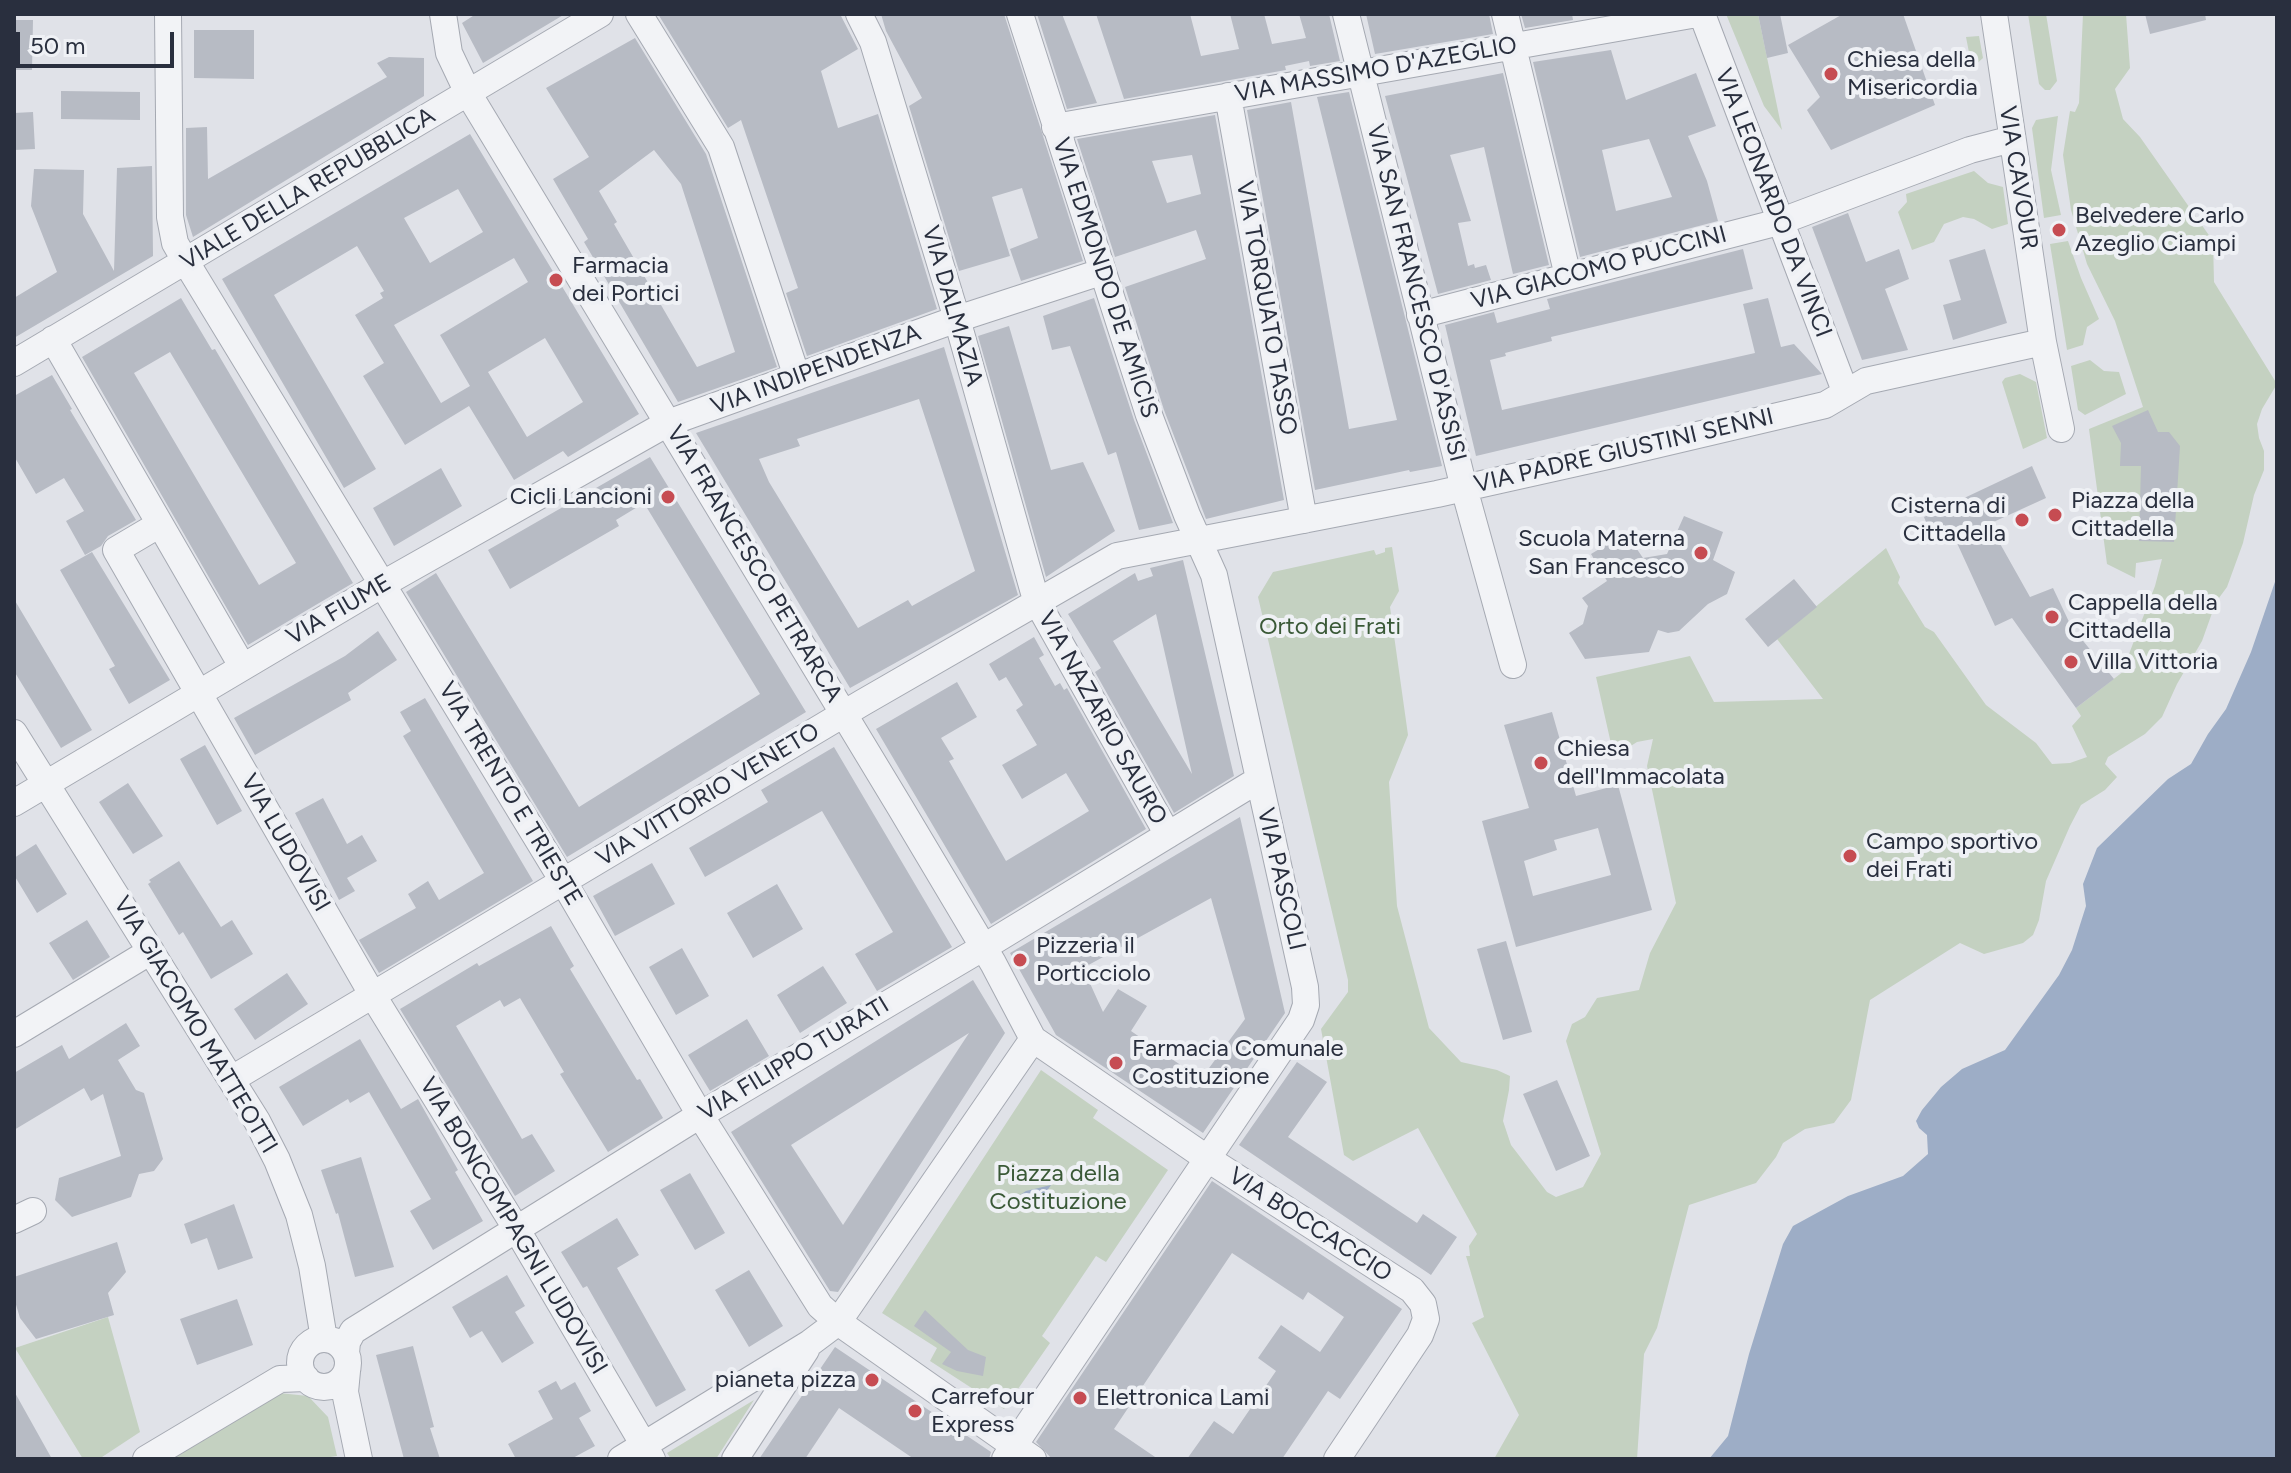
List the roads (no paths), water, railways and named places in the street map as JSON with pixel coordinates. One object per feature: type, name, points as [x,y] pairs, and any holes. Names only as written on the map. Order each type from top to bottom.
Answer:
[{"type":"street","name":"VIA TRENTO E TRIESTE","points":[[168,14],[170,217],[175,243],[563,881],[700,1115],[820,1306],[838,1322]]},
{"type":"street","name":"VIA FRANCESCO PETRARCA","points":[[443,14],[449,53],[468,93],[984,947],[1033,1039]]},
{"type":"street","name":"VIALE DELLA REPUBBLICA","points":[[14,363],[600,14]]},
{"type":"street","points":[[639,14],[721,147],[797,377]]},
{"type":"street","name":"VIA DALMAZIA","points":[[859,14],[873,42],[957,319],[1036,600]]},
{"type":"street","name":"VIA EDMONDO DE AMICIS","points":[[1020,14],[1149,415],[1197,539]]},
{"type":"street","name":"VIA SAN FRANCESCO D'ASSISI","points":[[1346,14],[1464,488],[1513,665]]},
{"type":"street","points":[[1505,14],[1568,276]]},
{"type":"street","name":"VIA MASSIMO D'AZEGLIO","points":[[1055,127],[1700,14]]},
{"type":"street","name":"VIA LEONARDO DA VINCI","points":[[1700,14],[1845,391]]},
{"type":"street","name":"VIA CAVOUR","points":[[1994,14],[2043,342]]},
{"type":"street","name":"VIA TORQUATO TASSO","points":[[1228,96],[1304,520]]},
{"type":"street","name":"VIA GIACOMO PUCCINI","points":[[1420,315],[1779,222],[1970,150],[2012,139]]},
{"type":"street","name":"VIA INDIPENDENZA","points":[[668,423],[957,319],[1101,272]]},
{"type":"street","points":[[53,339],[242,666]]},
{"type":"street","points":[[2043,342],[2061,429]]},
{"type":"street","name":"VIA PADRE GIUSTINI SENNI","points":[[1197,539],[1464,488],[1825,405],[1866,381],[2043,342]]},
{"type":"street","name":"VIA FIUME","points":[[14,803],[383,584],[668,423]]},
{"type":"street","name":"VIA LUDOVISI","points":[[160,524],[116,550],[372,994]]},
{"type":"street","points":[[1214,575],[1232,533]]},
{"type":"street","name":"VIA PASCOLI","points":[[1197,539],[1214,575],[1305,987],[1306,1005],[1301,1020],[1208,1159]]},
{"type":"street","name":"VIA VITTORIO VENETO","points":[[232,1079],[1036,600],[1117,556],[1197,539]]},
{"type":"street","name":"VIA NAZARIO SAURO","points":[[1036,600],[1168,835]]},
{"type":"street","name":"VIA GIACOMO MATTEOTTI","points":[[14,733],[232,1079],[277,1160],[299,1215],[312,1266],[324,1339]]},
{"type":"street","name":"VIA FILIPPO TURATI","points":[[346,1362],[347,1342],[353,1331],[700,1115],[1258,780]]},
{"type":"street","points":[[14,1034],[151,951]]},
{"type":"street","name":"VIA BONCOMPAGNI LUDOVISI","points":[[372,994],[517,1230],[639,1454]]},
{"type":"street","points":[[639,1454],[838,1322],[1033,1039],[1208,1159],[1018,1455],[838,1322]]},
{"type":"street","name":"VIA BOCCACCIO","points":[[1208,1159],[1412,1290],[1423,1304],[1424,1328],[1337,1459]]},
{"type":"street","points":[[324,1339],[337,1343],[346,1362],[345,1392],[358,1454],[332,1403],[300,1366],[302,1352],[311,1343],[324,1339]]},
{"type":"street","points":[[735,1459],[810,1343]]},
{"type":"street","points":[[146,1459],[280,1379],[331,1386],[343,1377],[346,1362]]},
{"type":"water","points":[[2277,576],[2277,1459],[1709,1459],[1728,1436],[1783,1244],[1793,1226],[1848,1196],[1903,1176],[1928,1154],[1927,1135],[1916,1121],[1922,1110],[1941,1087],[1962,1069],[2005,1050],[2059,975],[2072,950],[2086,906],[2083,884],[2097,848],[2168,779],[2191,764],[2226,709],[2251,652]]},
{"type":"water","points":[[1051,1185],[1038,1204],[1028,1210],[1008,1210],[1012,1200],[1026,1191]]},
{"type":"place","name":"Chiesa della Misericordia","points":[[1831,74]]},
{"type":"place","name":"Belvedere Carlo Azeglio Ciampi","points":[[2059,230]]},
{"type":"place","name":"Farmacia dei Portici","points":[[556,280]]},
{"type":"place","name":"Cicli Lancioni","points":[[668,497]]},
{"type":"place","name":"Piazza della Cittadella","points":[[2055,515]]},
{"type":"place","name":"Cisterna di Cittadella","points":[[2022,520]]},
{"type":"place","name":"Scuola Materna San Francesco","points":[[1701,553]]},
{"type":"place","name":"Cappella della Cittadella","points":[[2052,617]]},
{"type":"place","name":"Villa Vittoria","points":[[2071,662]]},
{"type":"place","name":"Chiesa dell'Immacolata","points":[[1541,763]]},
{"type":"place","name":"Campo sportivo dei Frati","points":[[1850,856]]},
{"type":"place","name":"Pizzeria il Porticciolo","points":[[1020,960]]},
{"type":"place","name":"Farmacia Comunale Costituzione","points":[[1116,1063]]},
{"type":"place","name":"pianeta pizza","points":[[872,1380]]},
{"type":"place","name":"Elettronica Lami","points":[[1080,1398]]},
{"type":"place","name":"Carrefour Express","points":[[915,1411]]},
{"type":"park label","name":"Orto dei Frati","points":[[1330,627]]},
{"type":"park label","name":"Piazza della Costituzione","points":[[1058,1188]]}]
